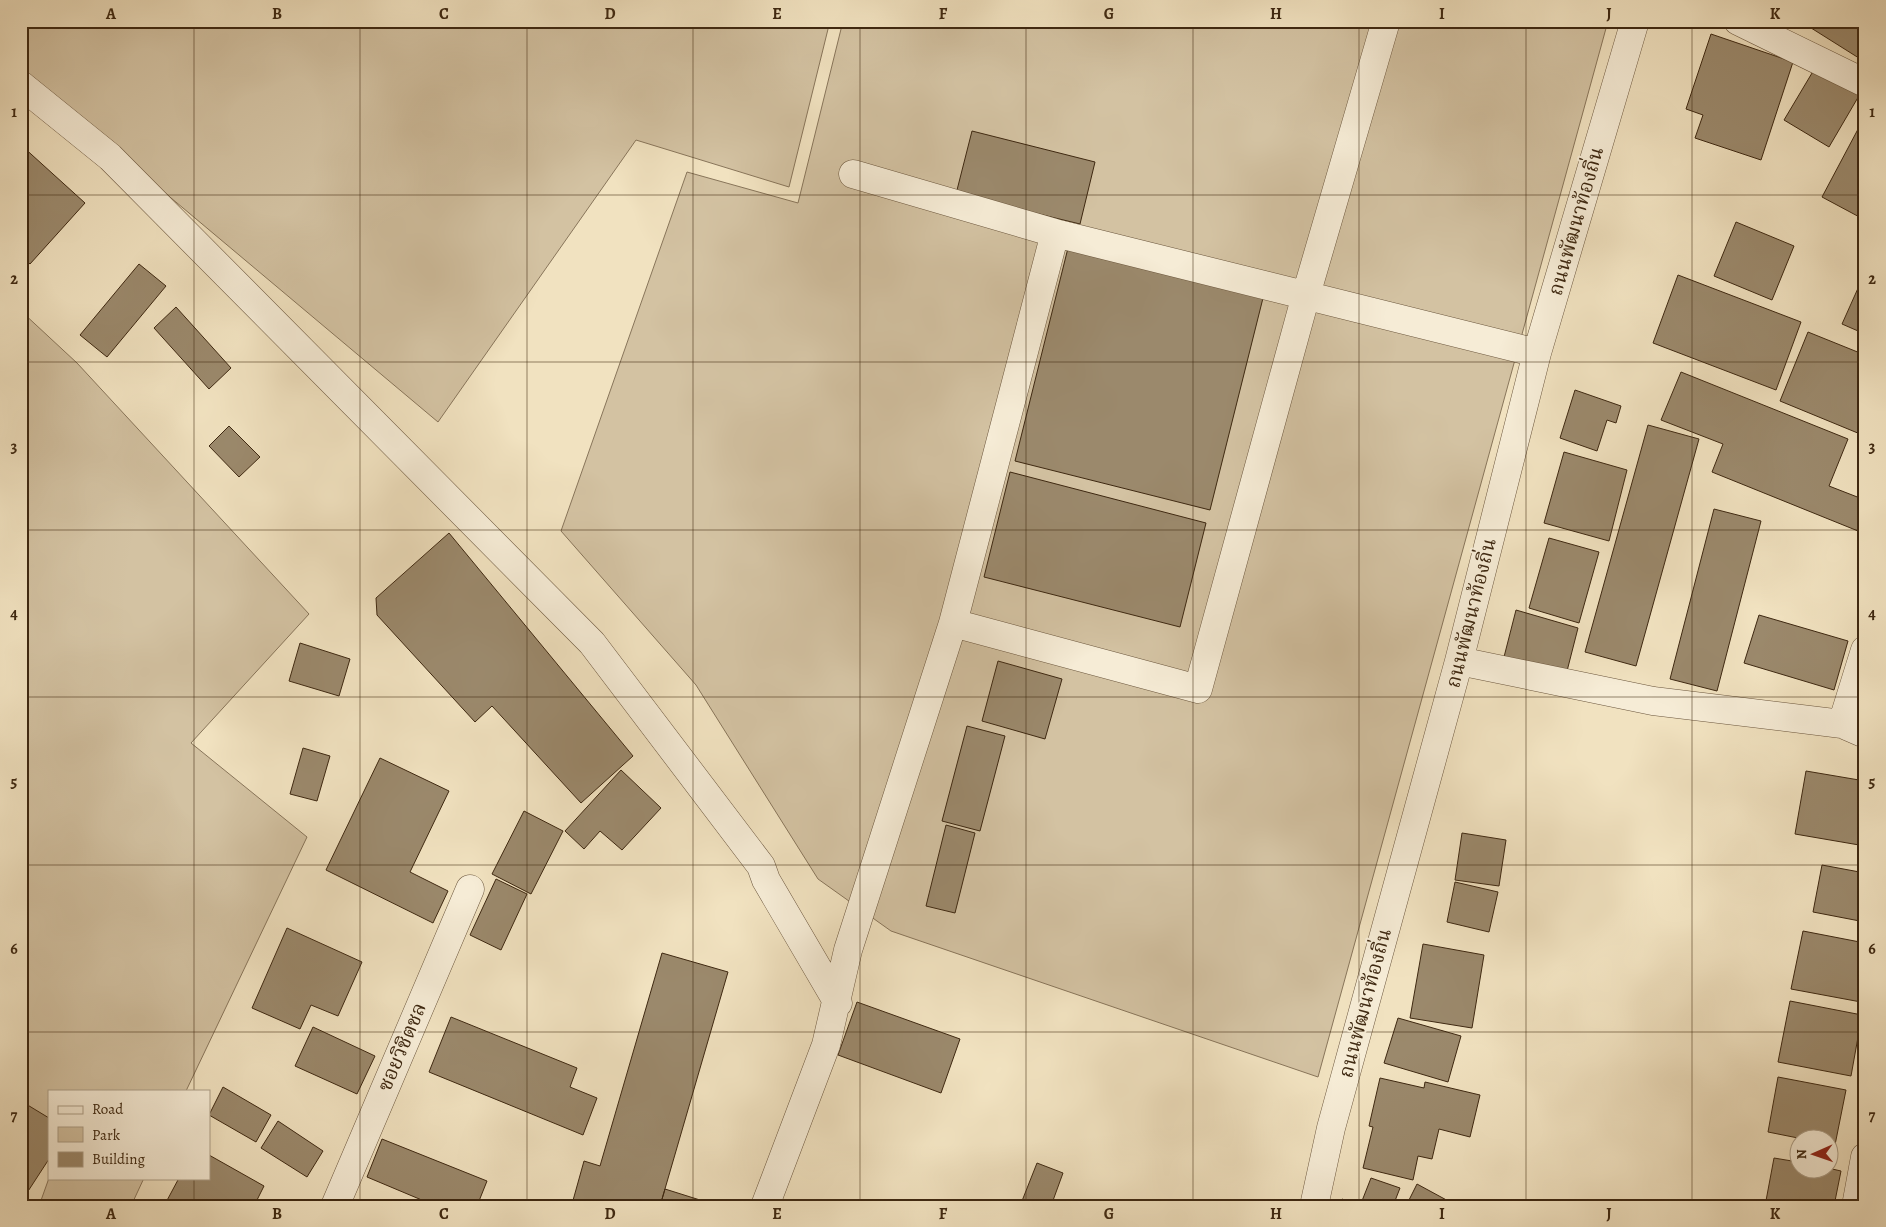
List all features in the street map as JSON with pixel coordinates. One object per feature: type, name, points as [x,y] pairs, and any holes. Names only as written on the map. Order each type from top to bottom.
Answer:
[{"type":"street","points":[[953,623],[1198,689],[1306,295],[1386,21]]},
{"type":"street","name":"ถนนพัฒนาท้องถิ่น","points":[[1314,1206],[1331,1128],[1459,661],[1537,353],[1635,21]]},
{"type":"street","points":[[1738,21],[1865,83]]},
{"type":"street","points":[[21,85],[110,157],[592,643],[761,866],[766,880],[838,1003]]},
{"type":"street","points":[[853,174],[1056,233],[1537,353]]},
{"type":"street","points":[[765,1206],[826,1045],[838,1003],[848,950],[953,623],[1056,233]]},
{"type":"street","points":[[1459,661],[1653,701],[1853,729],[1865,650]]},
{"type":"street","name":"ซอยวิชิตชล","points":[[334,1206],[470,889]]},
{"type":"street","points":[[1856,1206],[1865,1157]]},
{"type":"green space","points":[[21,21],[830,21],[789,187],[636,140],[438,422],[21,72]]},
{"type":"green space","points":[[843,21],[1608,21],[1318,1077],[891,931],[818,879],[696,685],[561,531],[687,172],[798,203]]},
{"type":"green space","points":[[21,311],[77,363],[309,614],[191,743],[307,837],[186,1090],[48,1090],[48,1123],[21,1104]]},
{"type":"green space","points":[[48,1180],[143,1180],[131,1206],[39,1206]]},
{"type":"building","points":[[1800,21],[1865,21],[1865,56],[1862,60]]},
{"type":"building","points":[[1711,34],[1793,62],[1761,160],[1695,138],[1703,115],[1686,109]]},
{"type":"building","points":[[1815,68],[1860,94],[1829,147],[1784,120]]},
{"type":"building","points":[[1865,116],[1865,220],[1822,197]]},
{"type":"building","points":[[972,131],[1095,162],[1080,224],[956,194]]},
{"type":"building","points":[[21,145],[85,203],[30,264],[21,256]]},
{"type":"building","points":[[1736,222],[1794,246],[1772,300],[1714,276]]},
{"type":"building","points":[[1069,244],[1264,294],[1210,510],[1015,461]]},
{"type":"building","points":[[139,264],[166,286],[107,357],[80,335]]},
{"type":"building","points":[[1678,275],[1801,322],[1776,390],[1653,343]]},
{"type":"building","points":[[1859,286],[1865,288],[1865,334],[1842,324]]},
{"type":"building","points":[[176,307],[231,368],[209,389],[154,328]]},
{"type":"building","points":[[1808,332],[1865,355],[1865,436],[1780,401]]},
{"type":"building","points":[[1681,372],[1848,439],[1829,486],[1865,500],[1865,527],[1863,533],[1712,472],[1723,444],[1661,420]]},
{"type":"building","points":[[1575,390],[1621,406],[1616,423],[1607,420],[1597,451],[1560,438]]},
{"type":"building","points":[[1648,425],[1699,439],[1636,666],[1585,652]]},
{"type":"building","points":[[229,426],[260,457],[239,477],[209,446]]},
{"type":"building","points":[[1564,452],[1627,470],[1609,541],[1544,523]]},
{"type":"building","points":[[1010,472],[1206,523],[1180,627],[984,577]]},
{"type":"building","points":[[1714,509],[1761,521],[1717,691],[1670,679]]},
{"type":"building","points":[[449,533],[633,756],[581,803],[492,706],[475,722],[377,615],[376,598]]},
{"type":"building","points":[[1549,538],[1599,552],[1579,623],[1529,608]]},
{"type":"building","points":[[1516,610],[1578,628],[1566,675],[1504,657]]},
{"type":"building","points":[[1759,615],[1848,641],[1834,690],[1744,663]]},
{"type":"building","points":[[300,643],[350,659],[339,696],[289,681]]},
{"type":"building","points":[[998,661],[1062,679],[1045,739],[982,721]]},
{"type":"building","points":[[967,726],[1005,736],[980,831],[942,821]]},
{"type":"building","points":[[303,748],[330,756],[317,801],[290,794]]},
{"type":"building","points":[[380,758],[449,791],[410,872],[448,891],[433,923],[326,870]]},
{"type":"building","points":[[621,770],[661,808],[622,850],[600,831],[584,849],[565,831]]},
{"type":"building","points":[[1806,771],[1865,781],[1865,846],[1795,834]]},
{"type":"building","points":[[524,811],[563,831],[531,894],[492,874]]},
{"type":"building","points":[[946,825],[975,833],[955,913],[926,906]]},
{"type":"building","points":[[1462,833],[1506,840],[1499,886],[1455,880]]},
{"type":"building","points":[[1822,865],[1865,873],[1865,922],[1813,912]]},
{"type":"building","points":[[496,879],[527,894],[501,950],[470,935]]},
{"type":"building","points":[[1455,882],[1498,892],[1489,932],[1447,922]]},
{"type":"building","points":[[287,928],[362,962],[338,1016],[311,1005],[300,1029],[252,1008]]},
{"type":"building","points":[[1803,931],[1865,943],[1865,981],[1861,1002],[1791,989]]},
{"type":"building","points":[[1423,944],[1484,955],[1472,1028],[1410,1018]]},
{"type":"building","points":[[662,953],[728,972],[660,1206],[572,1204],[584,1161],[600,1166]]},
{"type":"building","points":[[1790,1001],[1862,1015],[1851,1076],[1778,1062]]},
{"type":"building","points":[[857,1002],[960,1039],[941,1093],[838,1055]]},
{"type":"building","points":[[451,1017],[577,1068],[570,1087],[597,1098],[583,1135],[429,1072]]},
{"type":"building","points":[[1398,1018],[1461,1036],[1448,1082],[1384,1063]]},
{"type":"building","points":[[313,1027],[375,1056],[357,1094],[295,1066]]},
{"type":"building","points":[[1778,1077],[1846,1090],[1838,1130],[1788,1130],[1788,1136],[1768,1132]]},
{"type":"building","points":[[1380,1078],[1424,1088],[1425,1082],[1480,1095],[1470,1137],[1439,1129],[1432,1159],[1418,1156],[1413,1180],[1363,1168],[1373,1127],[1369,1126]]},
{"type":"building","points":[[223,1087],[271,1115],[256,1142],[210,1116]]},
{"type":"building","points":[[21,1101],[48,1117],[48,1161],[21,1202]]},
{"type":"building","points":[[278,1121],[323,1151],[307,1177],[261,1148]]},
{"type":"building","points":[[382,1139],[487,1181],[477,1206],[436,1206],[367,1177]]},
{"type":"building","points":[[210,1156],[264,1186],[254,1206],[164,1206],[178,1180],[210,1180]]},
{"type":"building","points":[[1774,1158],[1788,1160],[1788,1180],[1838,1180],[1838,1170],[1841,1171],[1834,1206],[1765,1206]]},
{"type":"building","points":[[1037,1163],[1063,1173],[1051,1206],[1020,1206]]},
{"type":"building","points":[[1371,1178],[1400,1188],[1393,1206],[1360,1206]]},
{"type":"building","points":[[1417,1184],[1452,1203],[1450,1206],[1406,1206]]},
{"type":"building","points":[[665,1189],[719,1206],[660,1206]]},
{"type":"building","points":[[1342,1199],[1359,1206],[1340,1206]]}]
